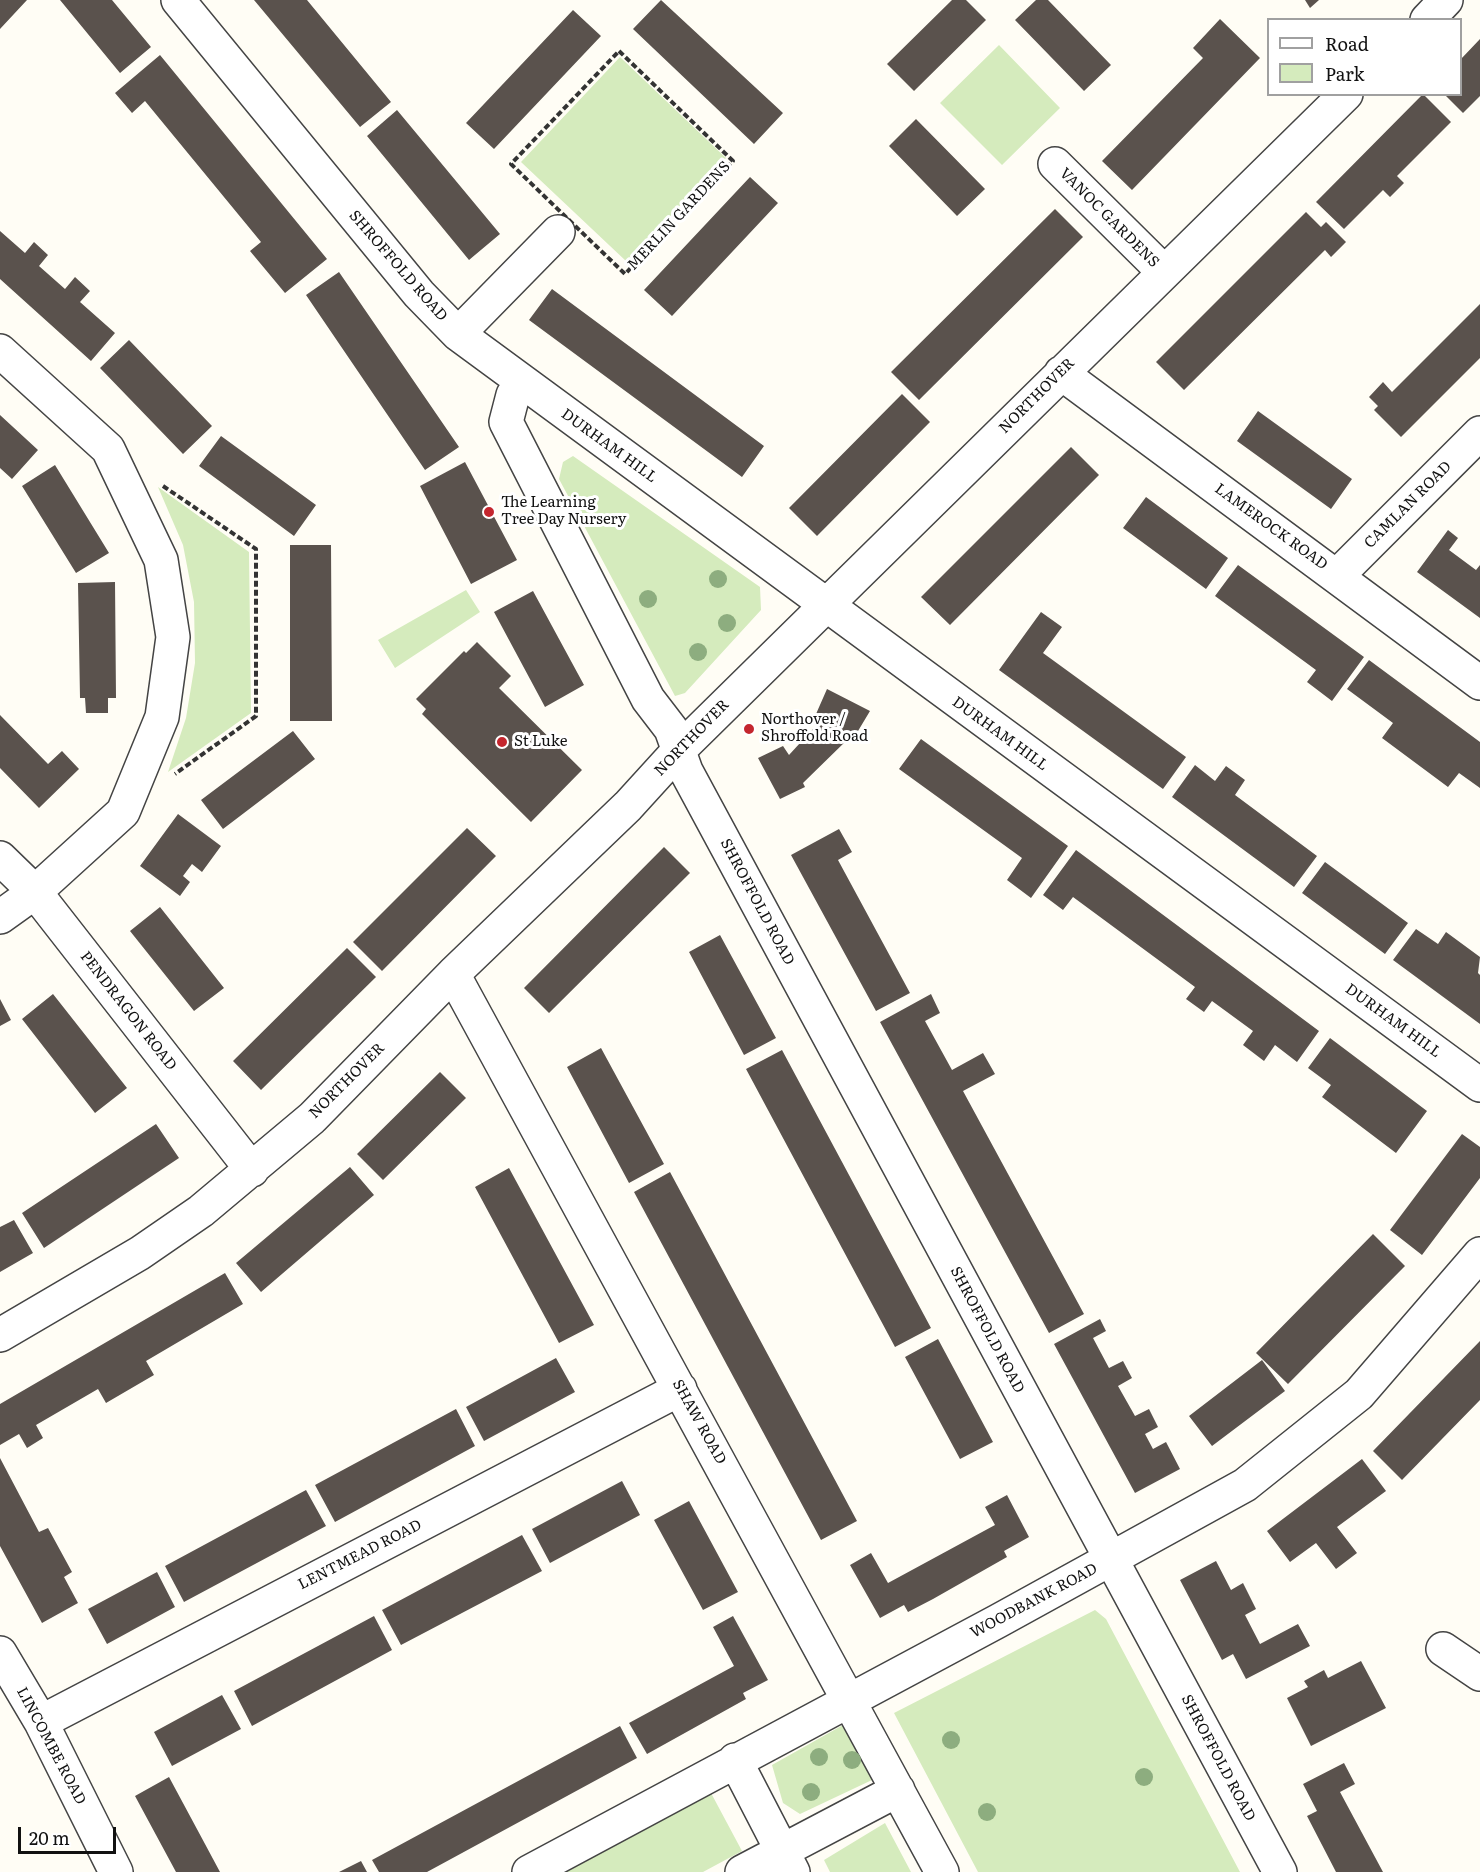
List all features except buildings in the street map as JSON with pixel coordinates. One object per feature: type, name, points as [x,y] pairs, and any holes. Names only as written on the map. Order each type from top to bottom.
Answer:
[{"type":"street","name":"SHROFFOLD ROAD","points":[[178,0],[411,285],[458,334],[522,382],[513,395],[506,422],[648,699],[671,729],[686,771],[1280,1872]]},
{"type":"street","points":[[1428,18],[1446,0]]},
{"type":"street","name":"NORTHOVER","points":[[0,1335],[140,1253],[201,1211],[312,1118],[453,974],[627,806],[679,750],[1344,96]]},
{"type":"street","name":"VANOC GARDENS","points":[[1055,164],[1164,272]]},
{"type":"street","points":[[458,334],[558,232]]},
{"type":"street","points":[[0,351],[108,449],[161,560],[173,637],[162,717],[123,812],[35,892],[0,917]]},
{"type":"street","name":"LAMEROCK ROAD","points":[[1061,373],[1480,683]]},
{"type":"street","name":"DURHAM HILL","points":[[522,382],[1480,1085]]},
{"type":"street","name":"CAMLAN ROAD","points":[[1337,576],[1480,433]]},
{"type":"street","name":"PENDRAGON ROAD","points":[[0,858],[35,892],[252,1170]]},
{"type":"street","name":"SHAW ROAD","points":[[453,974],[851,1700],[942,1872]]},
{"type":"street","name":"WOODBANK ROAD","points":[[529,1872],[1112,1559],[1245,1485],[1359,1394],[1480,1254]]},
{"type":"street","name":"LENTMEAD ROAD","points":[[41,1722],[680,1389]]},
{"type":"street","points":[[1443,1649],[1480,1674]]},
{"type":"street","name":"LINCOMBE ROAD","points":[[0,1653],[41,1722],[116,1872]]},
{"type":"street","points":[[735,1760],[788,1862]]},
{"type":"street","points":[[742,1872],[788,1862],[898,1790]]},
{"type":"path","name":"MERLIN GARDENS","points":[[619,51],[733,161],[625,274],[511,164],[619,51]]},
{"type":"path","points":[[157,482],[256,549],[256,716],[170,777]]},
{"type":"green space","points":[[999,45],[1060,108],[1002,165],[940,103]]},
{"type":"green space","points":[[620,57],[726,158],[627,262],[521,162]]},
{"type":"green space","points":[[573,456],[760,587],[761,610],[685,693],[675,696],[559,479],[563,462]]},
{"type":"green space","points":[[158,487],[249,552],[251,713],[168,772],[186,718],[195,663],[194,602],[183,545]]},
{"type":"green space","points":[[466,590],[480,612],[395,668],[378,640]]},
{"type":"green space","points":[[1095,1610],[1106,1619],[1240,1872],[978,1872],[894,1713]]},
{"type":"green space","points":[[843,1725],[872,1780],[800,1814],[783,1803],[772,1765]]},
{"type":"green space","points":[[711,1793],[742,1851],[703,1872],[565,1872]]},
{"type":"green space","points":[[885,1823],[911,1872],[830,1872],[824,1860]]},
{"type":"place","name":"The Learning Tree Day Nursery","points":[[489,512]]},
{"type":"place","name":"Northover / Shroffold Road","points":[[749,729]]},
{"type":"place","name":"St Luke","points":[[502,742]]}]
